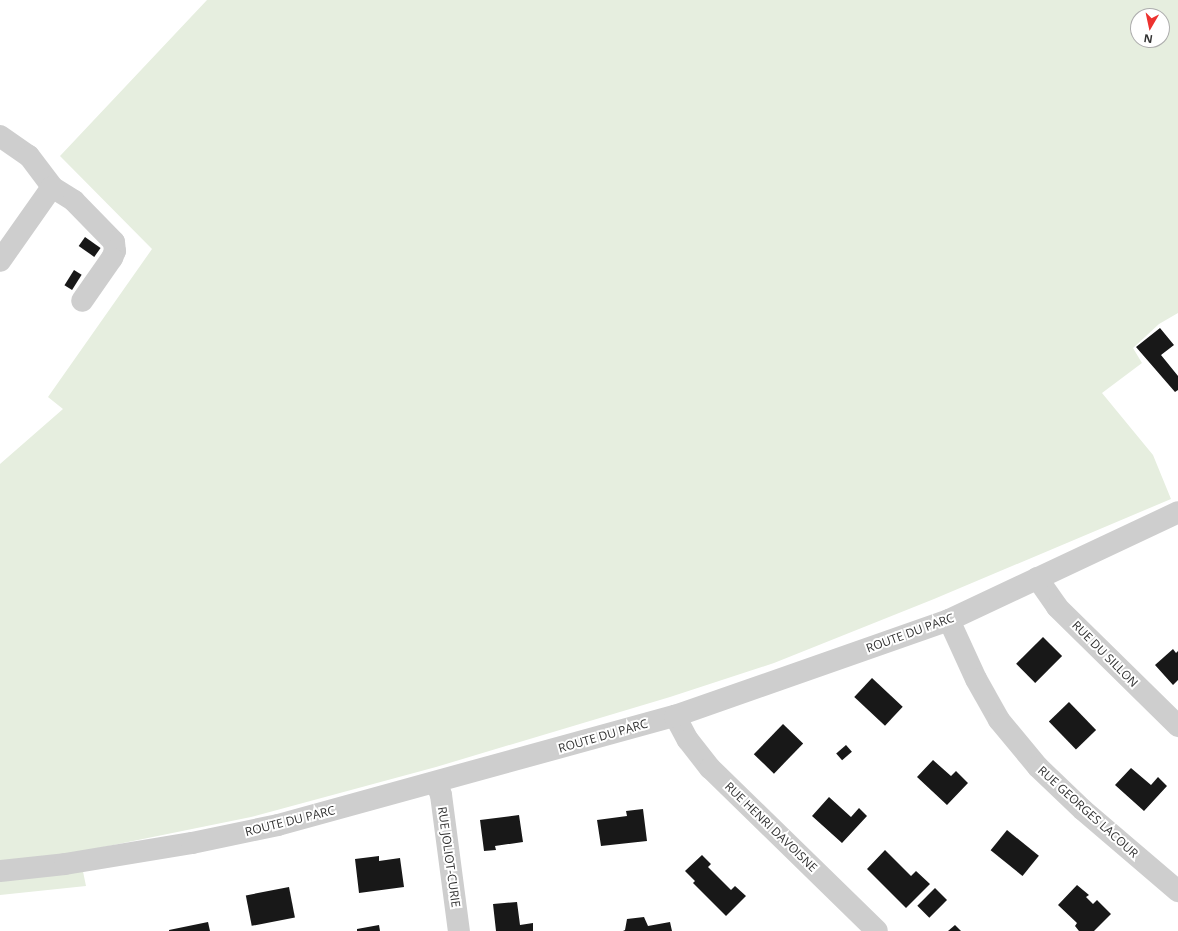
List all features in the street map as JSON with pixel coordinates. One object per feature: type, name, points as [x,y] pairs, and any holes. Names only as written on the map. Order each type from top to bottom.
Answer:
[{"type":"street","points":[[0,136],[29,156],[52,187],[74,201],[114,242],[115,251],[112,258],[82,301]]},
{"type":"street","points":[[0,261],[52,187]]},
{"type":"street","name":"ROUTE DU PARC","points":[[0,870],[66,864],[192,843],[278,825],[436,783],[675,716],[950,620],[1178,512]]},
{"type":"street","name":"RUE DU SILLON","points":[[1037,578],[1057,607],[1178,726]]},
{"type":"street","name":"RUE GEORGES LACOUR","points":[[950,620],[976,679],[999,720],[1033,761],[1083,810],[1178,891]]},
{"type":"street","name":"RUE HENRI DAVOISNE","points":[[675,716],[688,740],[710,768],[877,931]]},
{"type":"street","name":"RUE JOLIOT-CURIE","points":[[436,783],[441,796],[459,931]]},
{"type":"green space","points":[[207,0],[1178,0],[1178,313],[1159,324],[1133,348],[1142,363],[1102,393],[1153,455],[1171,499],[934,599],[774,663],[670,697],[436,767],[251,817],[79,852],[86,886],[0,895],[0,464],[63,409],[48,397],[152,249],[60,156]]},
{"type":"building","points":[[85,237],[101,248],[94,257],[79,246]]},
{"type":"building","points":[[74,270],[82,275],[72,290],[64,285]]},
{"type":"building","points":[[1160,328],[1174,345],[1161,355],[1178,376],[1178,390],[1175,392],[1136,347]]},
{"type":"building","points":[[1043,637],[1062,656],[1035,683],[1016,664]]},
{"type":"building","points":[[1173,649],[1176,653],[1178,651],[1178,680],[1173,685],[1155,665]]},
{"type":"building","points":[[872,678],[903,707],[885,726],[854,697]]},
{"type":"building","points":[[1069,702],[1096,730],[1076,750],[1049,721]]},
{"type":"building","points":[[783,724],[803,743],[774,774],[754,754]]},
{"type":"building","points":[[846,745],[852,752],[842,760],[836,754]]},
{"type":"building","points":[[933,760],[951,776],[956,771],[968,783],[947,805],[917,777]]},
{"type":"building","points":[[1131,768],[1151,785],[1158,777],[1167,786],[1144,811],[1115,785]]},
{"type":"building","points":[[829,797],[851,817],[859,808],[867,816],[842,843],[812,816]]},
{"type":"building","points":[[643,809],[647,841],[601,846],[597,820],[627,816],[626,811]]},
{"type":"building","points":[[519,815],[523,842],[495,846],[496,850],[484,851],[480,820]]},
{"type":"building","points":[[1007,830],[1039,856],[1023,876],[991,850]]},
{"type":"building","points":[[885,850],[911,876],[916,871],[930,884],[906,908],[867,869]]},
{"type":"building","points":[[702,855],[711,864],[708,867],[731,890],[735,886],[746,896],[726,916],[693,883],[695,881],[685,871]]},
{"type":"building","points":[[379,856],[379,861],[400,858],[404,887],[359,893],[355,859]]},
{"type":"building","points":[[1077,885],[1089,895],[1086,897],[1093,904],[1097,900],[1111,914],[1094,931],[1079,931],[1075,926],[1077,923],[1058,905]]},
{"type":"building","points":[[289,887],[295,917],[252,926],[246,895]]},
{"type":"building","points":[[935,888],[947,900],[929,918],[917,906]]},
{"type":"building","points":[[517,902],[520,925],[533,923],[533,931],[496,931],[493,904]]},
{"type":"building","points":[[644,917],[648,926],[670,922],[672,931],[623,931],[625,930],[627,919]]},
{"type":"building","points":[[208,922],[210,931],[169,931],[169,930]]},
{"type":"building","points":[[379,925],[380,931],[357,931],[357,929]]},
{"type":"building","points":[[955,925],[961,931],[948,931]]}]
